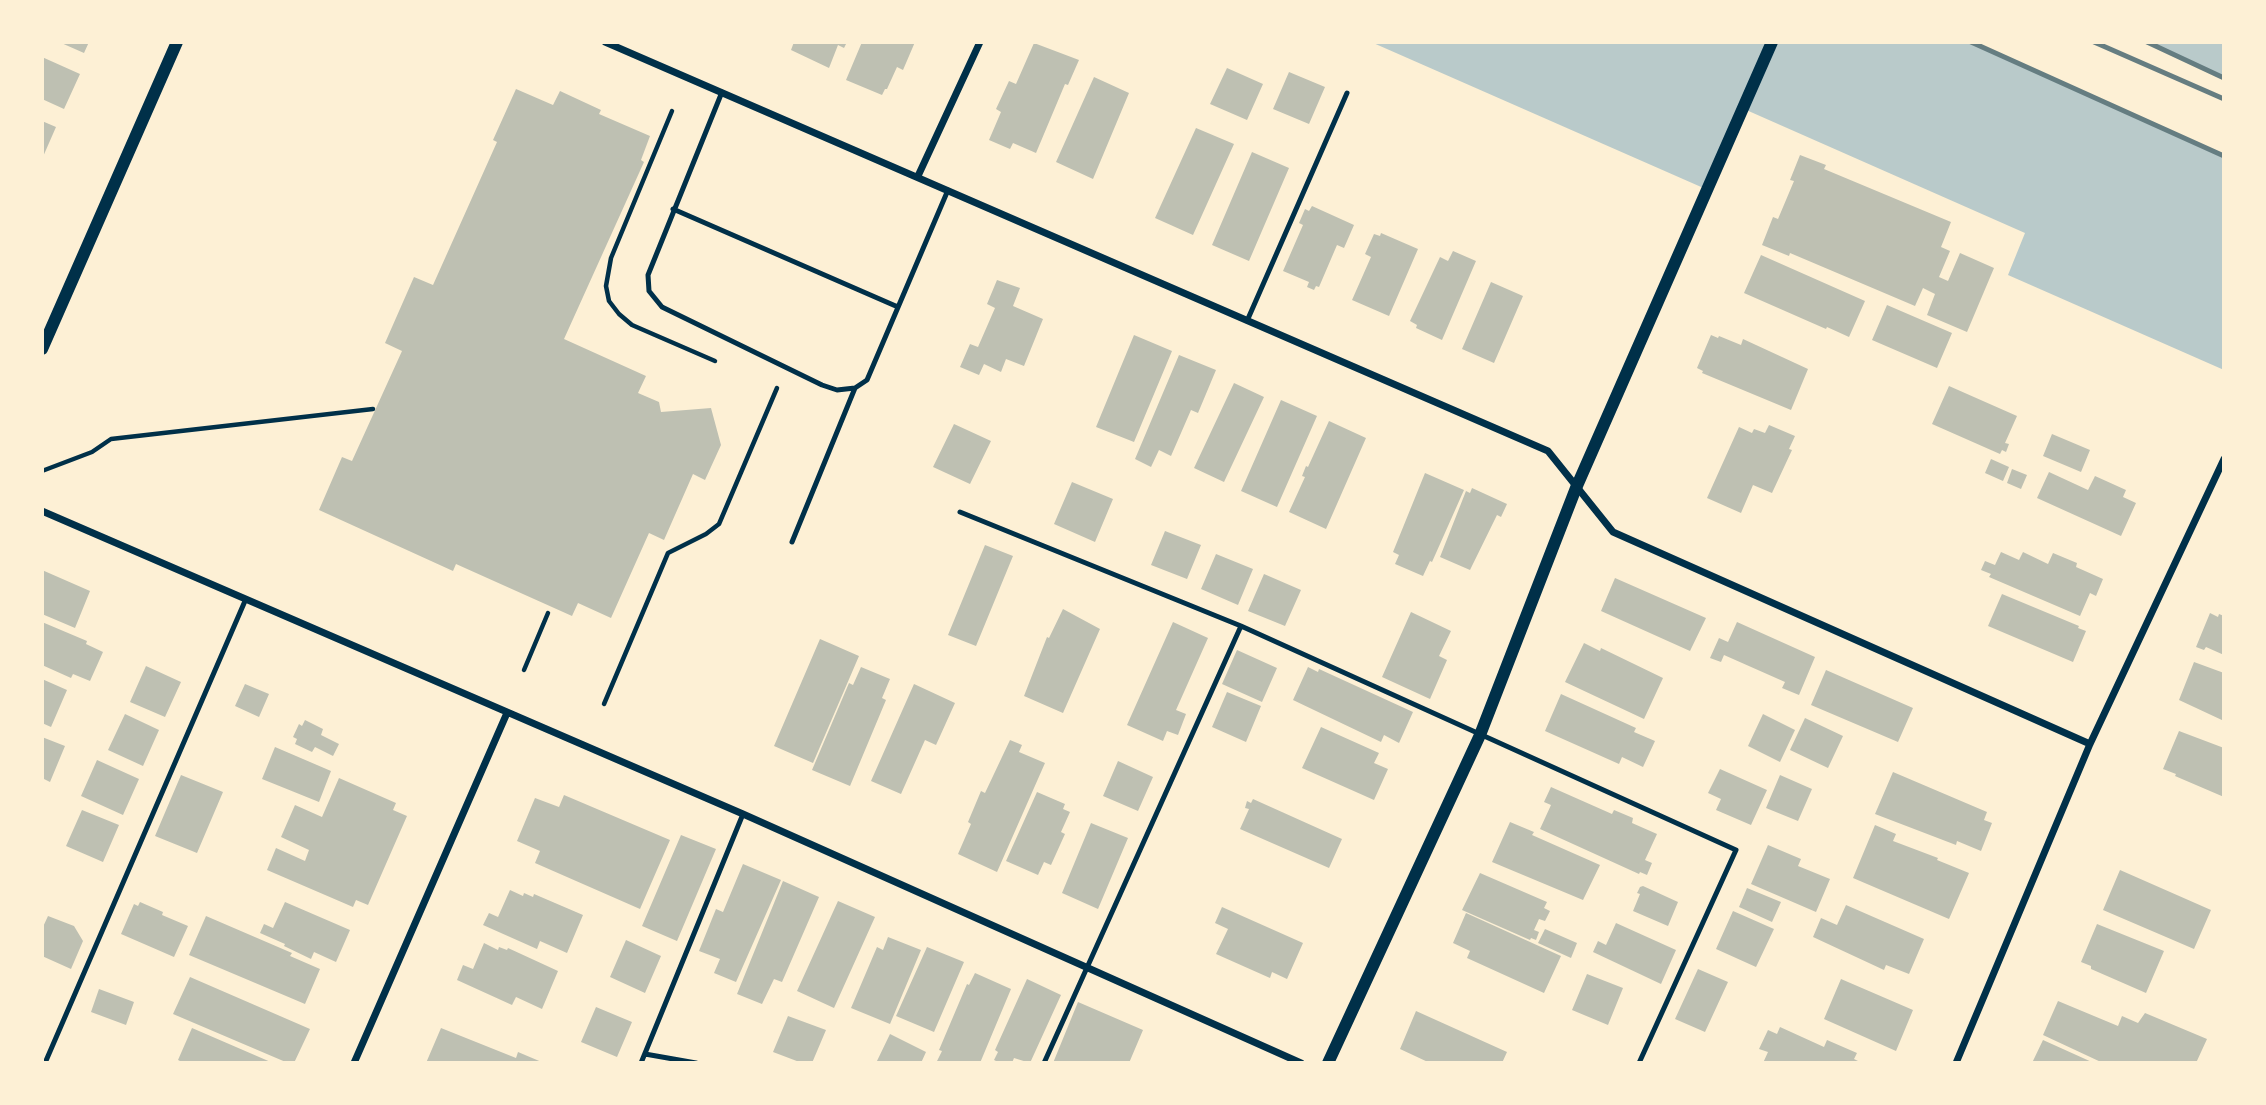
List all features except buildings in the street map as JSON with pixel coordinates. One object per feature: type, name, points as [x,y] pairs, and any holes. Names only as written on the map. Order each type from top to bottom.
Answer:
[{"type":"street","points":[[42,349],[177,42]]},
{"type":"street","points":[[605,42],[1548,451],[1613,531],[2090,744]]},
{"type":"street","points":[[918,176],[981,42]]},
{"type":"street","points":[[1328,1063],[1480,735],[1576,488],[1772,42]]},
{"type":"street","points":[[1956,1063],[2090,744],[2224,459]]},
{"type":"street","points":[[42,511],[743,814],[1301,1063]]},
{"type":"street","points":[[354,1063],[507,713]]},
{"type":"lane","points":[[722,92],[648,275],[649,291],[662,307],[822,385],[837,390],[855,388],[867,380],[948,190]]},
{"type":"lane","points":[[1247,321],[1347,93]]},
{"type":"lane","points":[[673,209],[898,307]]},
{"type":"lane","points":[[792,542],[855,388]]},
{"type":"lane","points":[[960,512],[1241,626],[1737,850],[1639,1063]]},
{"type":"lane","points":[[45,1063],[245,601]]},
{"type":"lane","points":[[1044,1063],[1241,626]]},
{"type":"lane","points":[[641,1063],[743,814]]},
{"type":"lane","points":[[645,1054],[696,1063]]},
{"type":"path","points":[[672,111],[611,258],[607,273],[609,301],[632,325],[717,362]]},
{"type":"path","points":[[604,704],[668,553],[706,534],[719,524],[777,388],[765,383]]},
{"type":"path","points":[[42,471],[92,452],[111,439],[373,409]]},
{"type":"path","points":[[524,670],[548,613]]},
{"type":"shaded area","points":[[1371,42],[1971,42],[2224,156],[2224,370],[2008,275],[2025,233],[1744,109],[1708,190]]},
{"type":"shaded area","points":[[2147,42],[2224,42],[2224,78]]},
{"type":"railway","points":[[1971,42],[2224,156]]},
{"type":"railway","points":[[2094,42],[2224,99]]},
{"type":"railway","points":[[2147,42],[2224,78]]}]
